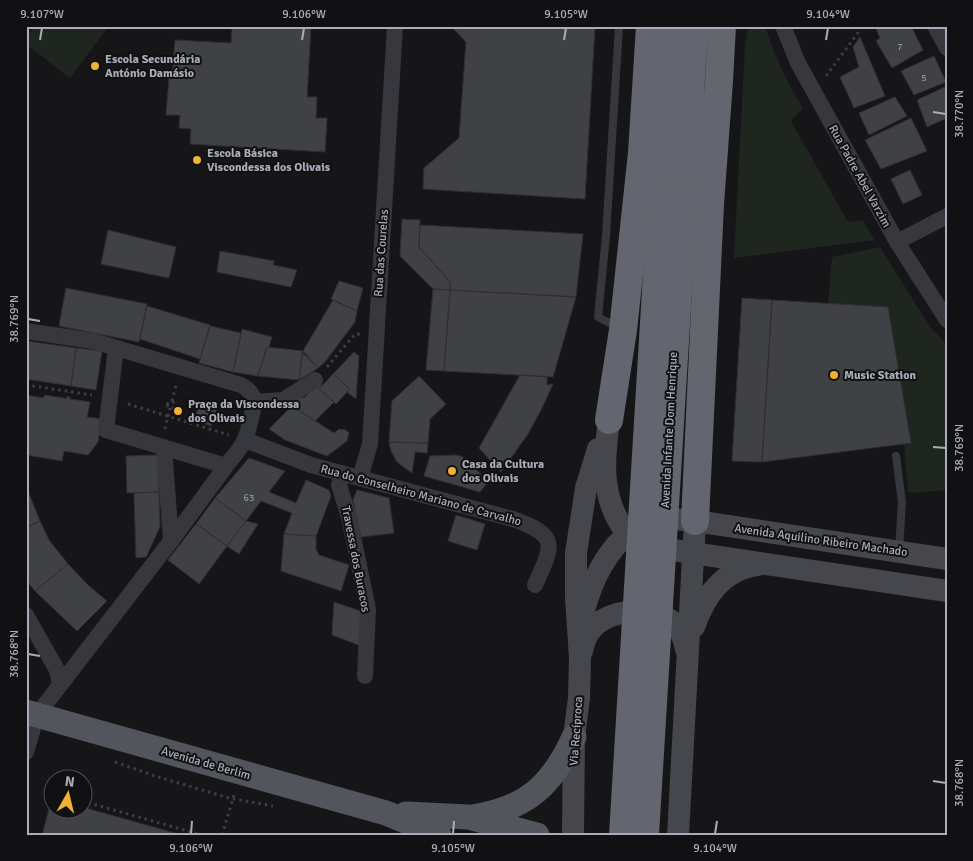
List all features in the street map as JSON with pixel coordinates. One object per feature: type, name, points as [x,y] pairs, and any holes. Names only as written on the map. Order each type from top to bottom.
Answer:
[{"type":"highway","points":[[609,420],[622,330],[642,153],[650,26]]},
{"type":"highway","name":"Avenida Infante Dom Henrique","points":[[645,835],[673,192],[672,26]]},
{"type":"highway","name":"Avenida Infante Dom Henrique","points":[[624,835],[673,192],[694,26]]},
{"type":"highway","points":[[695,521],[710,204],[720,81],[722,26]]},
{"type":"main road","points":[[609,420],[604,469],[607,490],[618,521],[636,542],[693,554],[947,591]]},
{"type":"main road","points":[[579,628],[576,597],[577,540],[586,488],[596,453],[609,420]]},
{"type":"main road","name":"Avenida Aquilino Ribeiro Machado","points":[[579,628],[586,598],[594,578],[606,558],[628,534],[638,526],[651,520],[671,518],[695,521],[947,559]]},
{"type":"main road","points":[[678,835],[695,521]]},
{"type":"main road","points":[[686,660],[699,614],[721,580],[742,568],[764,565],[774,566]]},
{"type":"main road","points":[[580,658],[586,637],[601,621],[616,615],[636,612],[661,616],[672,622],[683,635],[686,660]]},
{"type":"main road","name":"Via Recíproca","points":[[573,835],[574,737],[579,698],[579,628]]},
{"type":"main road","name":"Avenida de Berlim","points":[[31,714],[386,813],[440,835]]},
{"type":"main road","points":[[468,818],[507,808],[531,796],[552,776],[564,759],[574,737]]},
{"type":"main road","name":"Avenida de Berlim","points":[[386,813],[468,818],[537,835]]},
{"type":"street","name":"Rua das Courelas","points":[[360,478],[370,444],[395,26]]},
{"type":"street","name":"Rua Padre Abel Varzim","points":[[783,26],[798,63],[897,242],[947,320]]},
{"type":"street","points":[[935,26],[947,48]]},
{"type":"street","points":[[897,242],[947,216]]},
{"type":"street","points":[[26,331],[94,341],[241,385],[248,389],[255,402],[245,440],[171,541],[60,684],[31,714],[26,752]]},
{"type":"street","points":[[118,348],[115,356],[106,430],[226,466]]},
{"type":"street","points":[[255,402],[282,400],[315,380]]},
{"type":"street","name":"Rua do Conselheiro Mariano de Carvalho","points":[[245,440],[311,465],[513,519],[532,526],[548,539],[550,546],[549,553],[535,585]]},
{"type":"street","points":[[164,447],[171,541]]},
{"type":"street","name":"Travessa dos Buracos","points":[[342,473],[339,485],[350,517],[368,609],[365,676]]},
{"type":"street","points":[[26,615],[57,670],[60,684]]},
{"type":"lane","points":[[619,26],[606,236],[598,317],[622,330]]},
{"type":"lane","points":[[896,456],[902,502],[898,552]]},
{"type":"path","points":[[826,75],[863,26]]},
{"type":"path","points":[[315,380],[355,334],[376,335]]},
{"type":"path","points":[[26,385],[110,398],[245,440]]},
{"type":"path","points":[[68,399],[70,392]]},
{"type":"path","points":[[169,414],[170,408],[168,403],[172,399]]},
{"type":"path","points":[[108,760],[233,799],[282,808]]},
{"type":"path","points":[[222,835],[236,789]]},
{"type":"path","points":[[92,803],[202,835]]},
{"type":"shaded area","points":[[35,26],[109,26],[70,78],[26,44],[26,37]]},
{"type":"shaded area","points":[[748,26],[765,26],[781,68],[803,108],[791,121],[848,222],[863,220],[874,240],[734,258],[745,45]]},
{"type":"shaded area","points":[[880,247],[929,325],[947,345],[947,490],[908,492],[904,443],[911,442],[888,307],[828,304],[832,257]]},
{"type":"building","points":[[193,26],[311,26],[307,97],[317,97],[316,118],[327,118],[325,152],[190,144],[191,129],[179,128],[180,115],[166,115],[169,78],[172,79],[175,40],[231,43],[232,29]]},
{"type":"building","points":[[451,26],[595,26],[585,199],[423,189],[424,168],[459,138],[466,42]]},
{"type":"building","points":[[875,26],[911,26],[923,50],[892,68],[876,41],[880,38]]},
{"type":"building","points":[[860,37],[885,96],[854,108],[840,77],[859,67],[853,47]]},
{"type":"building","points":[[934,56],[946,82],[914,95],[901,71]]},
{"type":"building","points":[[947,86],[947,118],[927,127],[917,100]]},
{"type":"building","points":[[895,97],[907,116],[869,135],[859,113]]},
{"type":"building","points":[[911,118],[927,151],[881,169],[865,140]]},
{"type":"building","points":[[910,170],[922,195],[903,204],[891,179]]},
{"type":"building","points":[[402,219],[420,220],[419,247],[450,282],[450,290],[433,289],[400,256]]},
{"type":"building","points":[[420,225],[583,234],[576,297],[450,290],[450,282],[419,247]]},
{"type":"building","points":[[108,230],[176,247],[169,278],[101,264]]},
{"type":"building","points":[[220,251],[274,261],[273,265],[297,270],[291,287],[217,272]]},
{"type":"building","points":[[339,281],[363,288],[357,311],[331,299]]},
{"type":"building","points":[[66,288],[147,304],[139,342],[59,326]]},
{"type":"building","points":[[433,289],[450,290],[444,371],[426,370]]},
{"type":"building","points":[[450,290],[576,297],[553,377],[444,371]]},
{"type":"building","points":[[742,298],[772,300],[762,462],[732,461]]},
{"type":"building","points":[[333,300],[357,311],[355,322],[325,362],[318,368],[303,351]]},
{"type":"building","name":"Music Station","points":[[772,300],[888,307],[911,443],[762,462]]},
{"type":"building","points":[[147,306],[210,325],[200,359],[140,339]]},
{"type":"building","points":[[210,326],[241,333],[233,372],[199,363]]},
{"type":"building","points":[[242,329],[272,337],[258,376],[233,372]]},
{"type":"building","points":[[26,341],[76,348],[71,386],[26,379]]},
{"type":"building","points":[[267,347],[303,351],[299,380],[258,376]]},
{"type":"building","points":[[76,348],[102,351],[96,390],[71,386]]},
{"type":"building","points":[[302,352],[318,368],[299,380]]},
{"type":"building","points":[[354,352],[359,356],[356,399],[347,392],[350,389],[333,374]]},
{"type":"building","points":[[333,374],[350,389],[336,404],[319,389]]},
{"type":"building","points":[[520,375],[547,377],[547,385],[553,384],[528,434],[501,472],[479,448]]},
{"type":"building","points":[[419,376],[446,404],[430,419],[428,443],[389,442],[392,401]]},
{"type":"building","points":[[318,383],[322,386],[319,389],[334,402],[315,421],[292,406],[301,397],[304,398]]},
{"type":"building","points":[[26,395],[44,398],[44,395],[90,402],[87,417],[102,419],[98,442],[88,455],[64,451],[62,461],[26,455]]},
{"type":"building","points":[[200,403],[217,409],[211,426],[194,420]]},
{"type":"building","points":[[292,406],[334,433],[339,429],[346,430],[349,433],[347,441],[327,456],[285,440],[269,429]]},
{"type":"building","points":[[389,442],[428,443],[427,453],[415,452],[412,473],[397,462]]},
{"type":"building","points":[[158,455],[159,492],[127,493],[126,456]]},
{"type":"building","name":"Casa da Cultura dos Olivais","points":[[456,455],[463,457],[464,464],[474,467],[488,482],[480,492],[424,476],[430,456]]},
{"type":"building","points":[[249,458],[285,471],[269,492],[296,503],[306,480],[329,490],[331,496],[316,536],[284,534],[292,513],[261,501],[246,521],[215,498]]},
{"type":"building","points":[[26,486],[40,521],[26,528]]},
{"type":"building","points":[[357,490],[389,498],[394,533],[361,537],[353,500]]},
{"type":"building","points":[[159,492],[160,527],[146,557],[136,558],[134,493]]},
{"type":"building","points":[[215,498],[246,521],[227,546],[196,524]]},
{"type":"building","points":[[456,515],[485,524],[477,550],[448,541]]},
{"type":"building","points":[[40,521],[49,540],[68,564],[35,591],[26,580],[26,528]]},
{"type":"building","points":[[246,521],[258,524],[239,554],[227,546]]},
{"type":"building","points":[[196,524],[227,546],[199,584],[168,560]]},
{"type":"building","points":[[284,534],[316,536],[316,549],[319,555],[349,565],[341,591],[281,571]]},
{"type":"building","points":[[68,564],[89,586],[107,601],[77,631],[35,591]]},
{"type":"building","points":[[334,602],[363,612],[361,646],[332,635]]},
{"type":"building","points":[[92,810],[182,835],[42,835],[47,818],[92,818]]},
{"type":"place","name":"Escola Secundária António Damásio","points":[[95,66]]},
{"type":"place","name":"Escola Básica Viscondessa dos Olivais","points":[[197,160]]},
{"type":"place","name":"Music Station","points":[[834,375]]},
{"type":"place","name":"Praça da Viscondessa dos Olivais","points":[[178,411]]},
{"type":"place","name":"Casa da Cultura dos Olivais","points":[[452,471]]}]
